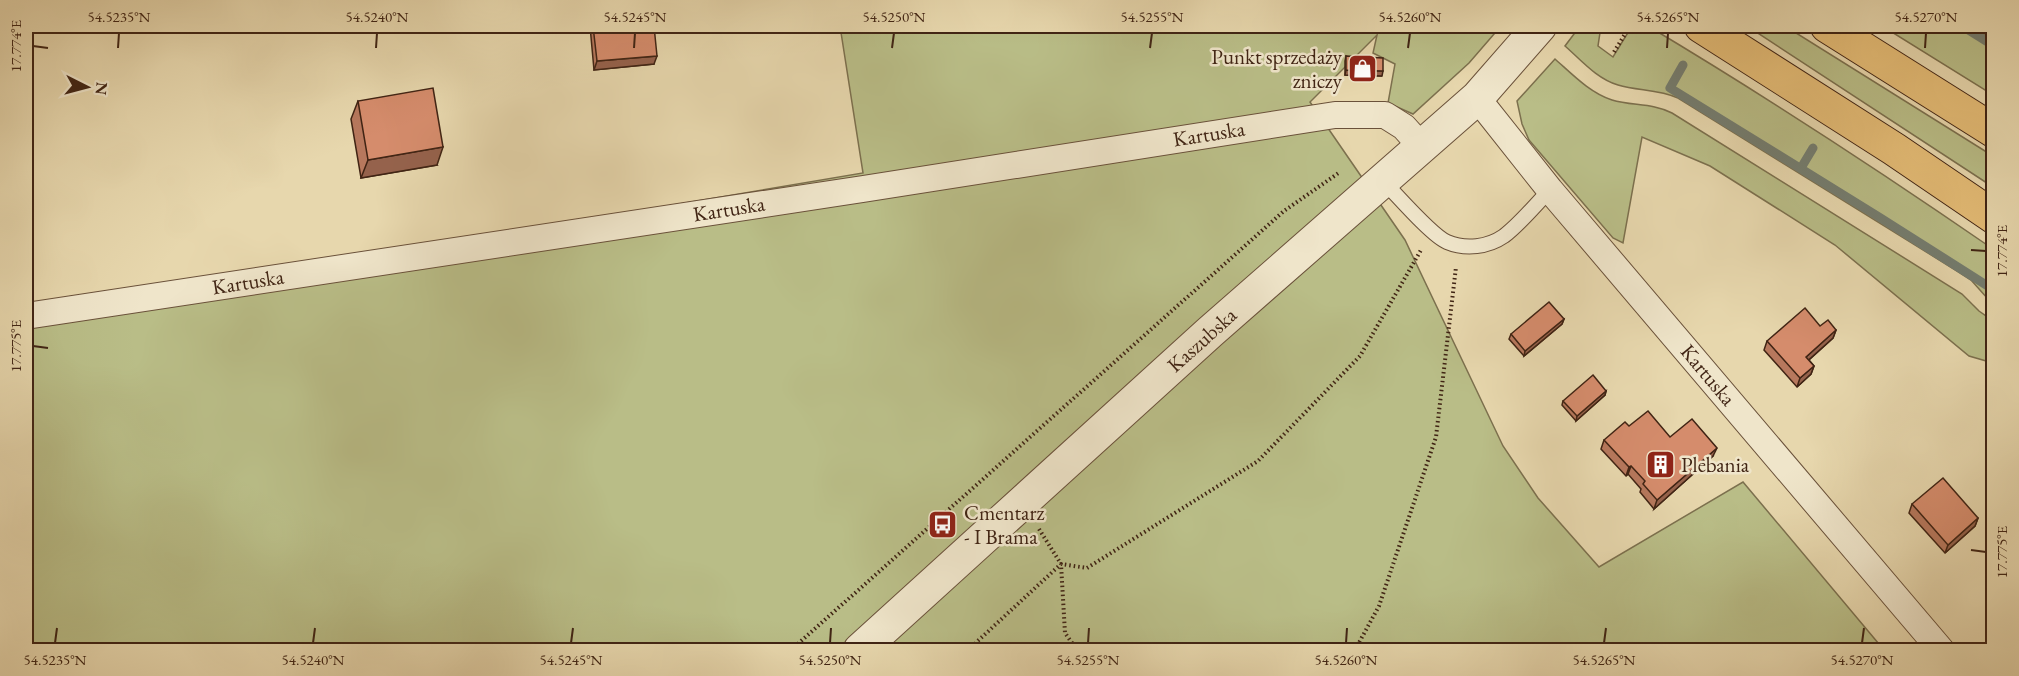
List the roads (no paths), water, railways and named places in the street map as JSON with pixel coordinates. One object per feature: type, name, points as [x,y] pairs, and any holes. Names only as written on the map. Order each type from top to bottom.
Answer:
[{"type":"highway","points":[[1701,26],[1894,149],[1994,217]]},
{"type":"highway","points":[[1827,26],[1994,131]]},
{"type":"street","name":"Kaszubska","points":[[860,651],[1210,332],[1477,98],[1540,26]]},
{"type":"street","name":"Kartuska","points":[[1477,98],[1550,190],[1941,651]]},
{"type":"street","name":"Kartuska","points":[[26,316],[852,191],[1335,115],[1385,116],[1404,127],[1421,146]]},
{"type":"lane","points":[[1383,181],[1432,231],[1445,241],[1459,245],[1487,245],[1505,235],[1550,190]]},
{"type":"waterway","points":[[1962,26],[1994,46]]},
{"type":"waterway","points":[[1683,65],[1670,88],[1994,290]]},
{"type":"waterway","points":[[1801,168],[1813,148]]},
{"type":"place","name":"Punkt sprzedaży zniczy","points":[[1363,69]]},
{"type":"place","name":"Plebania","points":[[1660,465]]},
{"type":"place","name":"Cmentarz - I Brama","points":[[943,525]]}]
